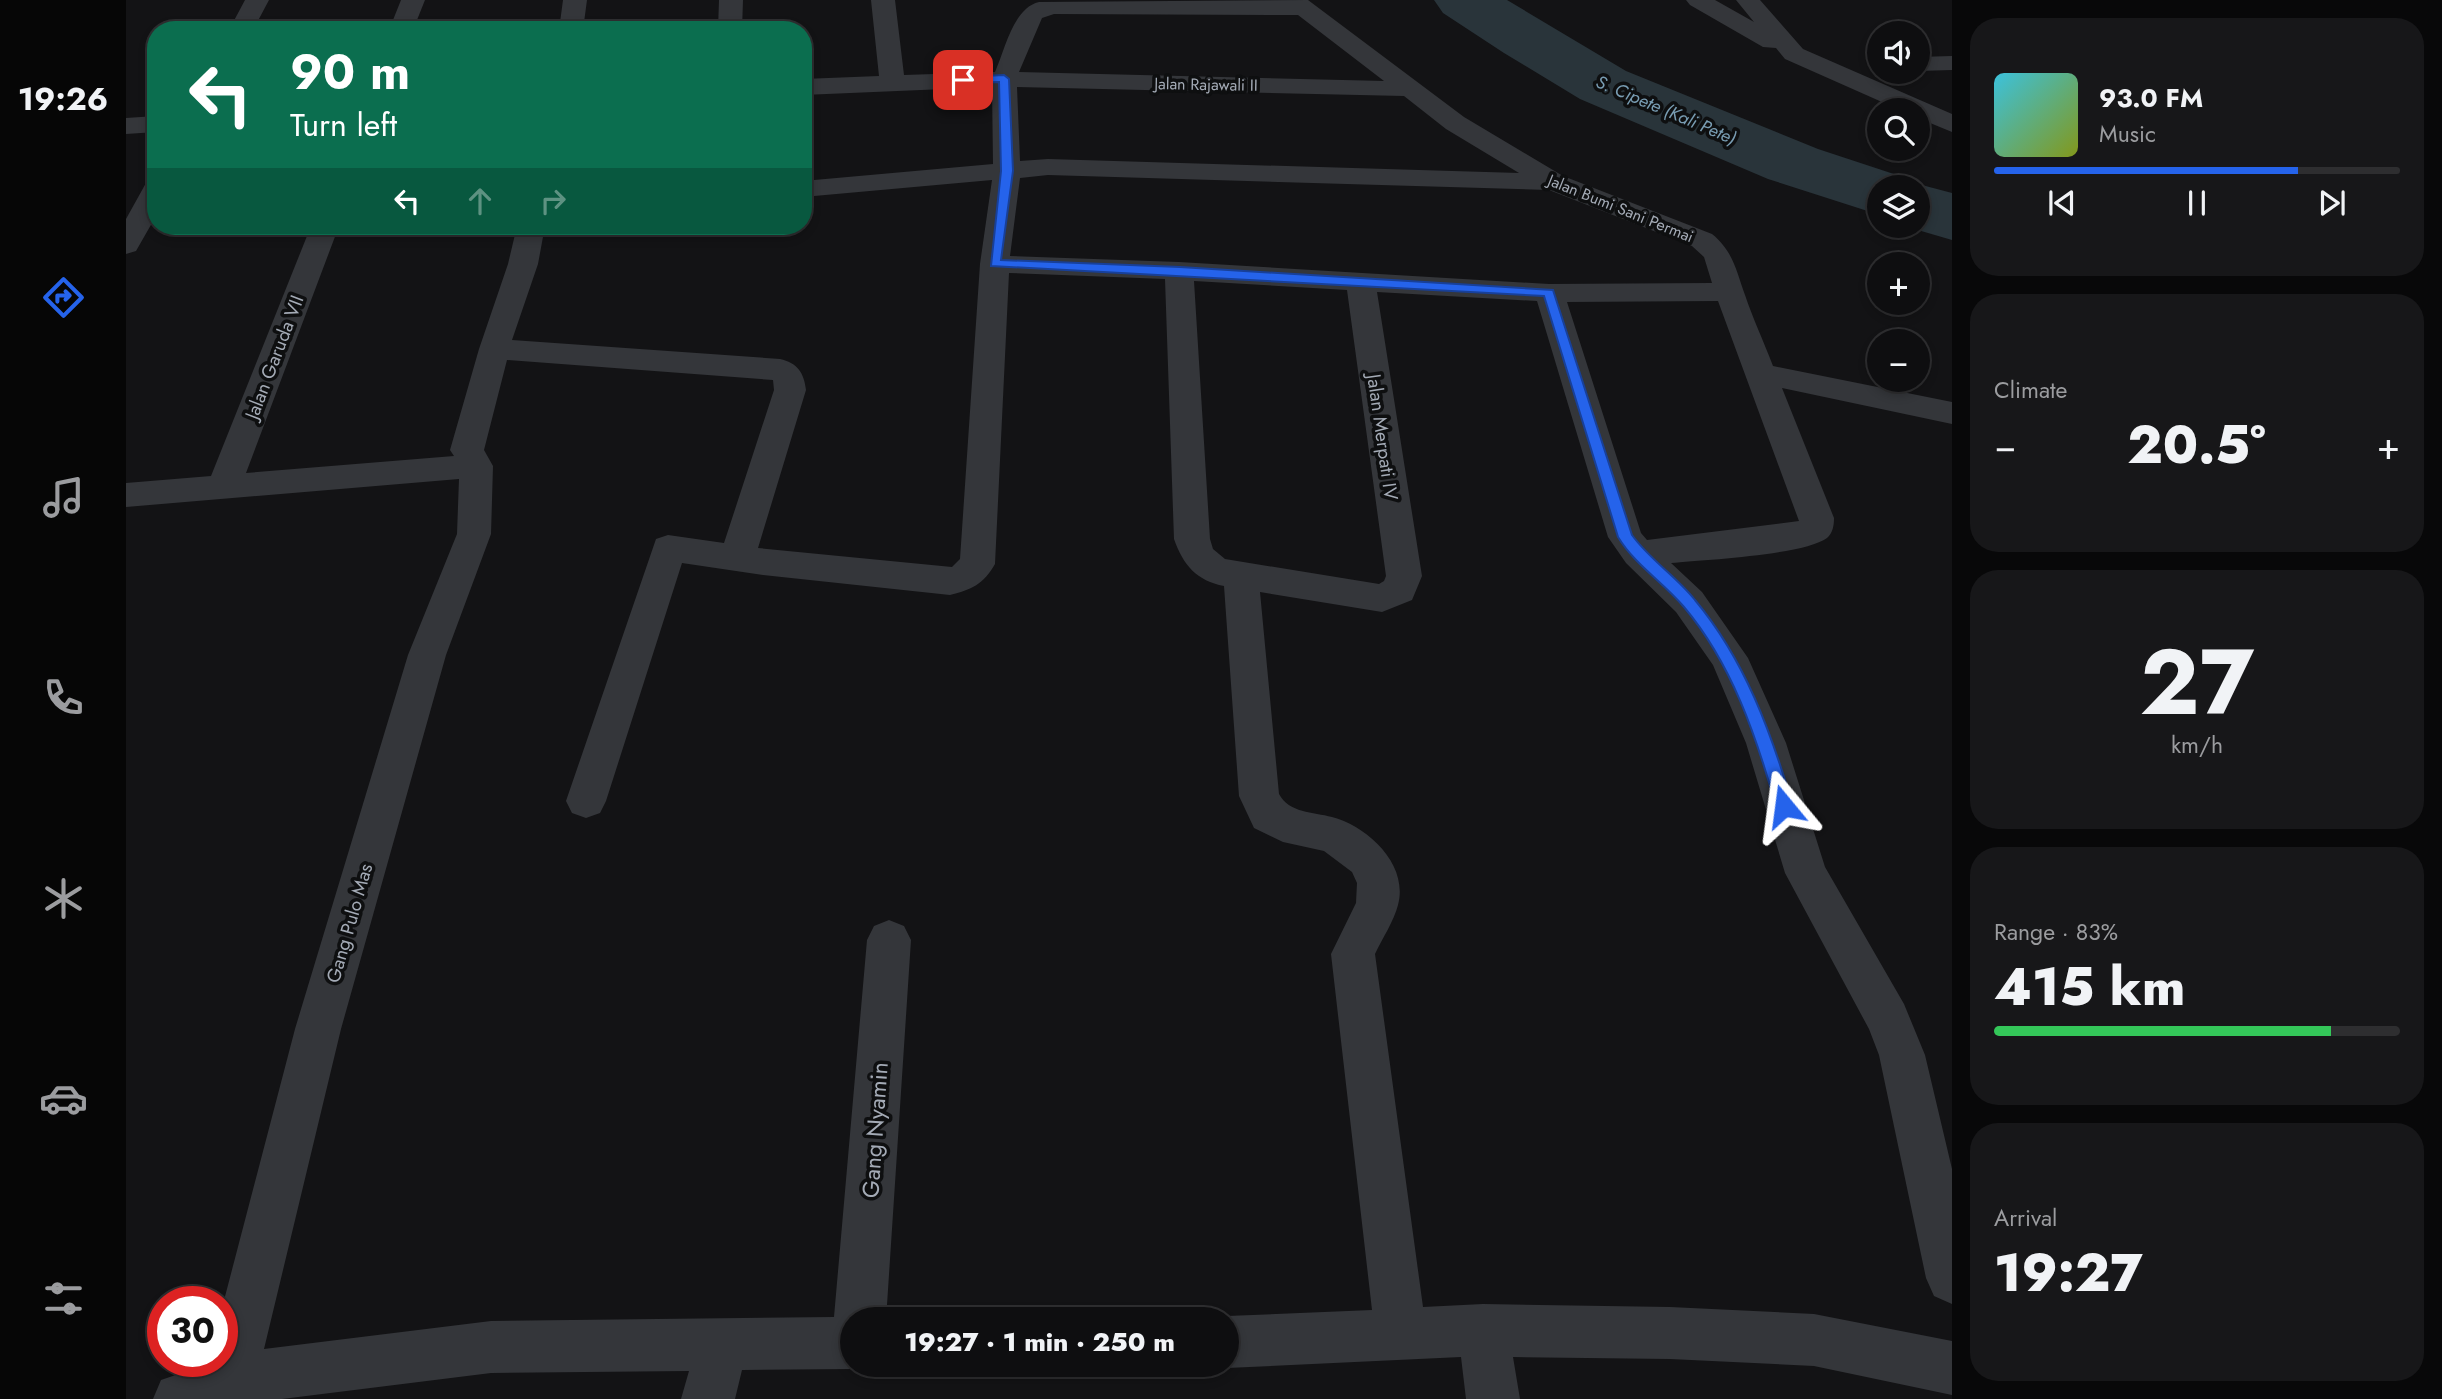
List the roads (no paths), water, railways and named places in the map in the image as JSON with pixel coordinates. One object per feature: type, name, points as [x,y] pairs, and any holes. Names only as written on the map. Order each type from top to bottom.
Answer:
[{"type":"street","points":[[246,21],[257,0]]},
{"type":"street","points":[[405,21],[413,0]]},
{"type":"street","points":[[572,21],[575,0]]},
{"type":"street","points":[[730,21],[731,0]]},
{"type":"street","points":[[883,0],[891,83]]},
{"type":"street","points":[[1698,0],[1794,54],[1952,124]]},
{"type":"street","points":[[1748,0],[1794,54]]},
{"type":"street","points":[[586,801],[657,590],[668,548],[738,556],[763,562],[950,581],[970,573],[977,564],[995,264],[1007,171],[1004,79],[1027,22],[1039,9],[1298,4]]},
{"type":"street","name":"Jalan Bumi Sani Permai","points":[[1298,4],[1455,123],[1553,182],[1702,240],[1715,249],[1723,261],[1729,292],[1817,518],[1816,528],[1797,536],[1638,554]]},
{"type":"street","points":[[1930,64],[1952,63]]},
{"type":"street","points":[[1823,68],[1867,66]]},
{"type":"street","name":"Jalan Rajawali II","points":[[812,87],[1004,79],[1407,89]]},
{"type":"street","points":[[126,126],[147,125]]},
{"type":"street","points":[[812,187],[1048,167],[1553,182]]},
{"type":"street","points":[[126,245],[147,206]]},
{"type":"street","name":"Jalan Garuda VII","points":[[223,488],[321,235]]},
{"type":"street","name":"Gang Pulo Mas","points":[[229,1385],[318,1029],[427,655],[474,534],[476,466],[467,450],[494,349],[523,264],[529,235]]},
{"type":"street","points":[[995,264],[1180,271],[1549,293],[1729,292]]},
{"type":"street","points":[[1180,271],[1192,539],[1204,564],[1217,571],[1241,575],[1259,796],[1269,815],[1283,824],[1335,836],[1368,860],[1378,883],[1377,904],[1353,954],[1353,973],[1401,1335]]},
{"type":"street","name":"Jalan Merpati IV","points":[[1241,575],[1367,597],[1382,598],[1399,590],[1404,576],[1361,282]]},
{"type":"street","points":[[1549,293],[1625,537],[1638,554],[1689,602],[1729,658],[1766,743],[1806,873],[1888,1019],[1902,1055],[1952,1278]]},
{"type":"street","points":[[494,349],[780,369],[789,377],[790,390],[738,556]]},
{"type":"street","points":[[1759,373],[1952,413]]},
{"type":"street","points":[[126,495],[476,466]]},
{"type":"street","name":"Gang Nyamin","points":[[861,1307],[889,940]]},
{"type":"street","points":[[1483,1330],[1493,1399]]},
{"type":"street","points":[[1239,1342],[1483,1330],[1670,1333],[1814,1340],[1952,1368]]},
{"type":"street","points":[[180,1399],[269,1374],[491,1347],[840,1343]]},
{"type":"street","points":[[708,1399],[723,1345]]},
{"type":"waterway","name":"S. Cipete (Kali Pete)","points":[[1465,0],[1603,85],[1793,164],[1867,189]]},
{"type":"waterway","name":"S. Cipete (Kali Pete)","points":[[1930,210],[1952,218]]}]
